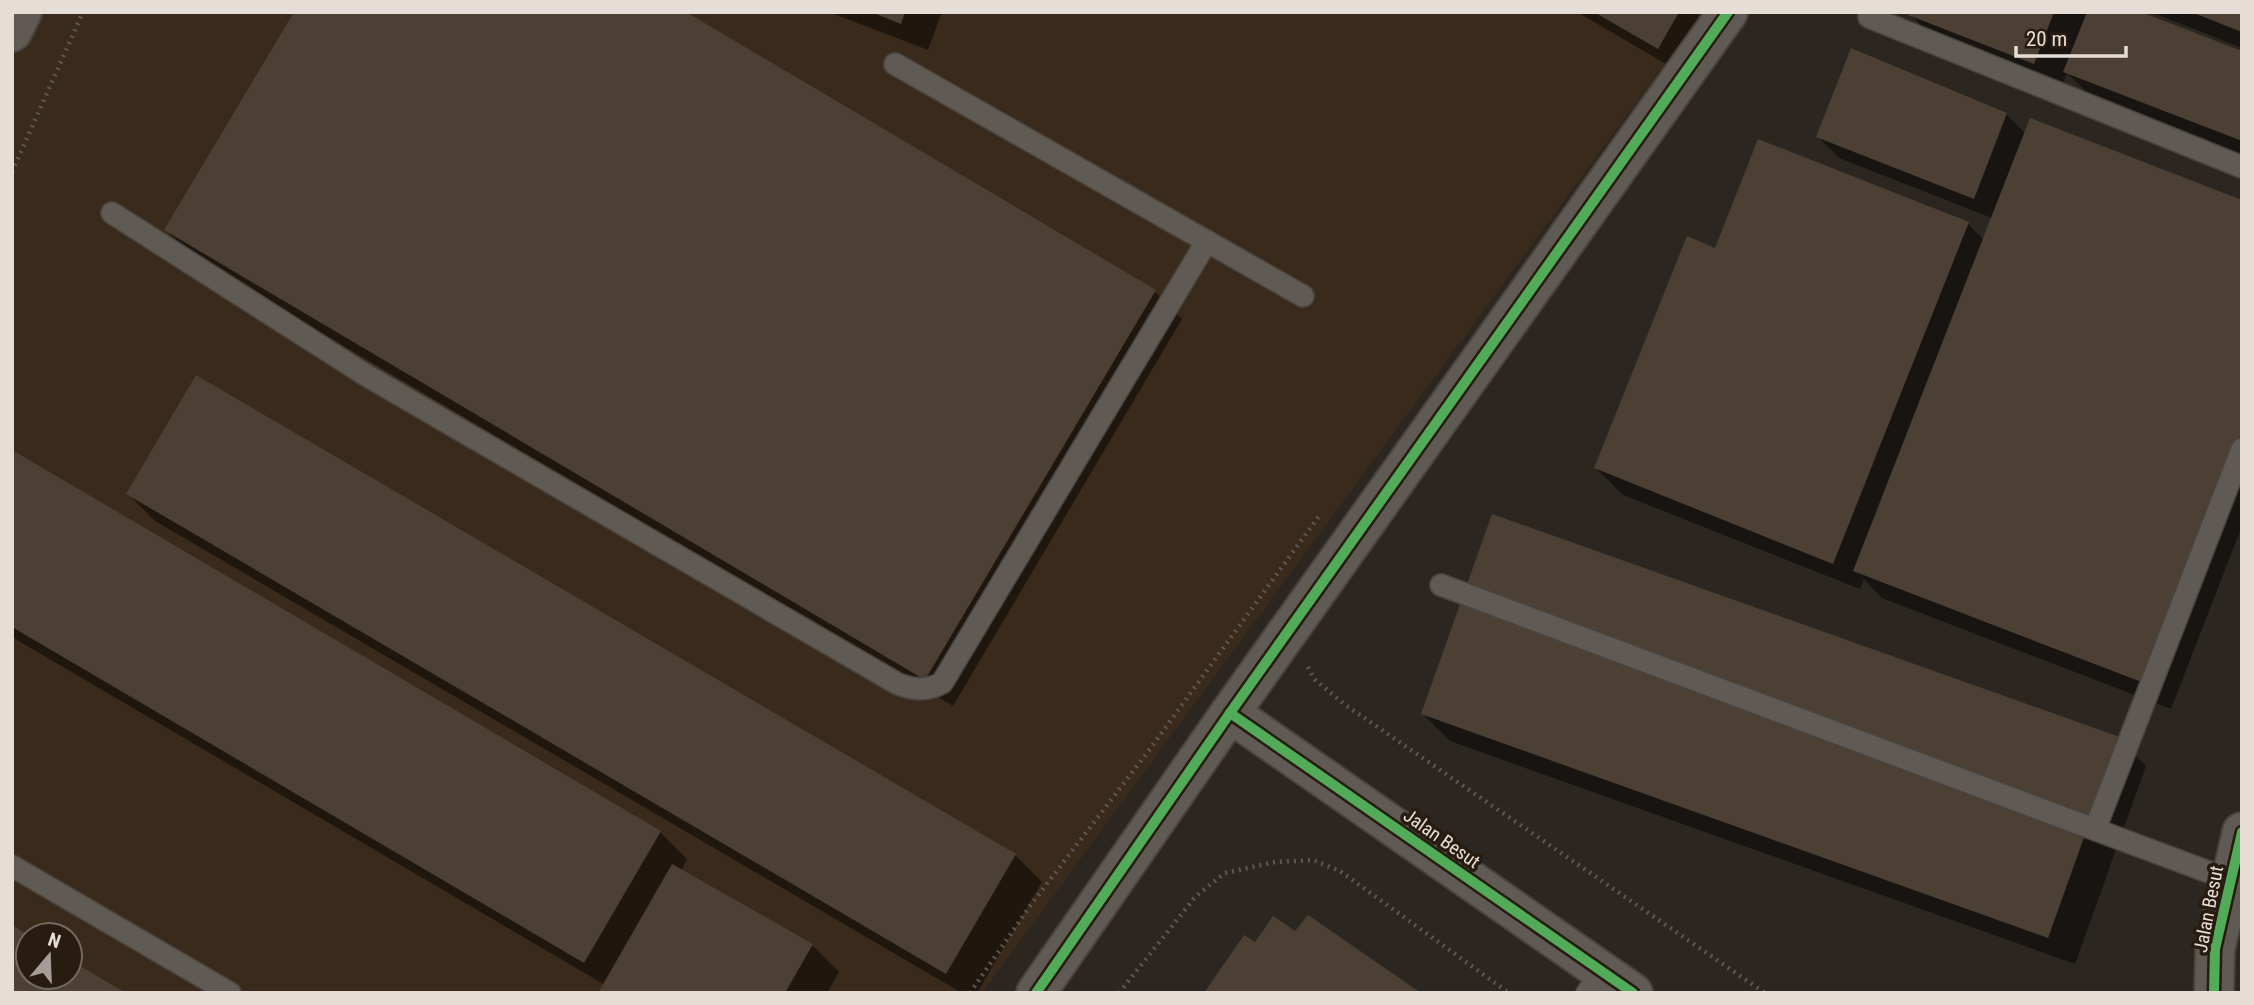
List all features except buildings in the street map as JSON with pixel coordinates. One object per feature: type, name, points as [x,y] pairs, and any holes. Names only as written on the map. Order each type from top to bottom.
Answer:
[{"type":"street","points":[[12,32],[22,12]]},
{"type":"street","points":[[1036,993],[1230,713],[1728,12]]},
{"type":"street","name":"Jalan Besut","points":[[1230,713],[1608,986]]},
{"type":"street","name":"Jalan Besut","points":[[2214,993],[2215,949],[2242,832]]},
{"type":"lane","points":[[1869,17],[2242,167]]},
{"type":"lane","points":[[895,64],[1303,296]]},
{"type":"lane","points":[[112,213],[364,374],[898,684],[922,690],[942,683],[1207,242]]},
{"type":"lane","points":[[2095,829],[2242,449]]},
{"type":"lane","points":[[1441,585],[2230,880]]},
{"type":"lane","points":[[12,866],[230,993]]},
{"type":"path","points":[[12,172],[83,12]]},
{"type":"path","points":[[1303,659],[1314,679],[1344,704],[1765,993]]},
{"type":"path","points":[[1119,993],[1196,896],[1225,873],[1275,862],[1313,860],[1340,871],[1509,993]]},
{"type":"shaded area","points":[[12,12],[1703,12],[982,993],[12,993]]},
{"type":"cycle path","points":[[1036,993],[1230,713],[1728,12]]},
{"type":"cycle path","points":[[1230,713],[1633,993]]},
{"type":"cycle path","points":[[2214,993],[2215,949],[2242,832]]}]
